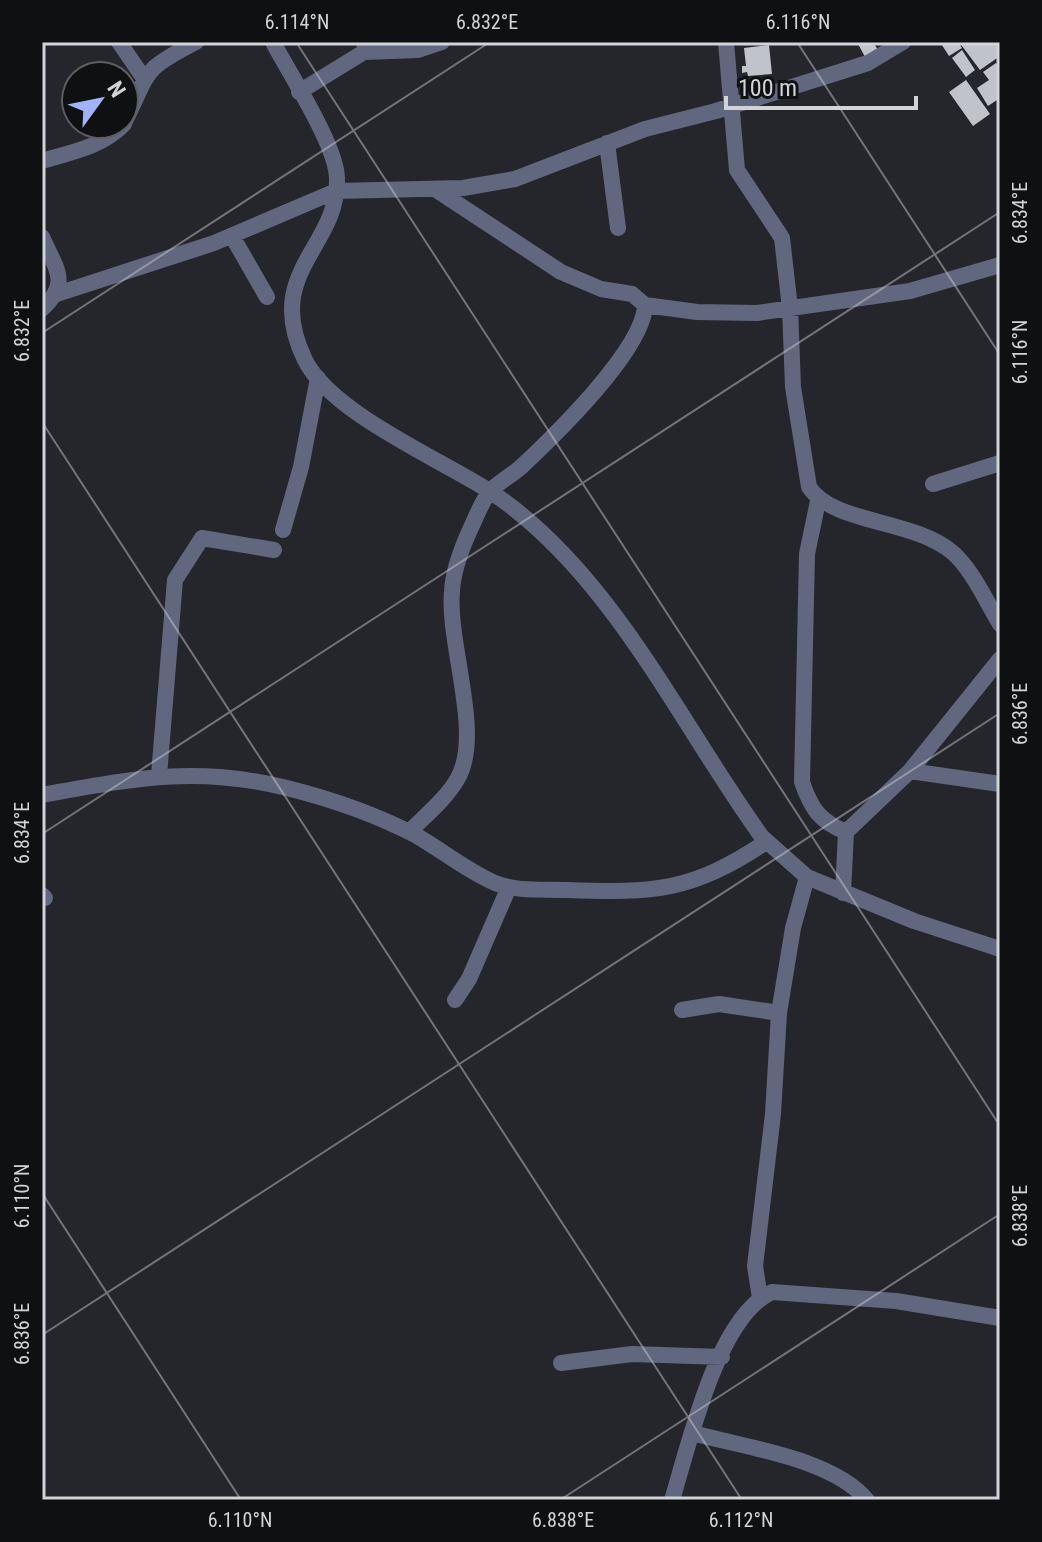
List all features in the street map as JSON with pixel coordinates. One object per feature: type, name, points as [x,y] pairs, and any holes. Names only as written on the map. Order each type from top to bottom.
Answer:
[{"type":"street","points":[[119,42],[143,77]]},
{"type":"street","points":[[273,42],[336,164],[336,191],[292,291],[300,348],[318,378],[373,422],[489,491],[533,522],[579,571],[640,654],[766,842],[807,877],[843,893],[1000,949]]},
{"type":"street","points":[[299,92],[364,47],[418,50],[442,42]]},
{"type":"street","points":[[726,42],[737,170],[782,238],[797,425],[809,487],[818,501],[838,511],[903,527],[950,551],[1000,624]]},
{"type":"street","points":[[42,309],[57,294],[232,236],[336,191],[435,189],[515,179],[607,143],[868,63],[903,42]]},
{"type":"street","points":[[140,84],[143,77],[161,59],[190,43]]},
{"type":"street","points":[[42,161],[104,140]]},
{"type":"street","points":[[607,143],[618,228]]},
{"type":"street","points":[[435,189],[561,272],[601,289],[632,294],[645,305],[724,313],[790,308],[910,291],[1000,265]]},
{"type":"street","points":[[232,236],[267,297]]},
{"type":"street","points":[[42,237],[56,268],[57,294]]},
{"type":"street","points":[[409,832],[457,780],[464,765],[467,747],[452,590],[466,539],[489,491],[506,481],[544,446],[624,352],[644,319],[645,305]]},
{"type":"street","points":[[283,530],[301,467],[318,378]]},
{"type":"street","points":[[933,484],[1000,463]]},
{"type":"street","points":[[818,501],[807,554],[802,782],[812,811],[830,826],[846,832]]},
{"type":"street","points":[[159,775],[175,580],[202,538],[274,550]]},
{"type":"street","points":[[843,893],[846,832],[910,771],[1000,659]]},
{"type":"street","points":[[910,771],[1000,784]]},
{"type":"street","points":[[42,795],[159,775],[220,775],[286,788],[388,822],[492,882],[509,887],[647,892],[688,884],[726,869],[766,842]]},
{"type":"street","points":[[760,1298],[755,1266],[771,1130],[779,1013],[793,928],[807,877]]},
{"type":"street","points":[[455,1000],[469,979],[509,887]]},
{"type":"street","points":[[682,1010],[719,1004],[779,1013]]},
{"type":"street","points":[[672,1500],[728,1340],[760,1298],[772,1292],[896,1301],[1000,1318]]},
{"type":"street","points":[[561,1363],[632,1354],[722,1357]]},
{"type":"street","points":[[693,1433],[818,1465],[855,1485],[867,1500]]},
{"type":"building","points":[[857,42],[873,42],[878,50],[865,57]]},
{"type":"building","points":[[940,42],[958,42],[962,48],[949,56]]},
{"type":"building","points":[[959,42],[1000,42],[1000,56],[980,70]]},
{"type":"building","points":[[769,45],[772,74],[748,76],[747,72],[742,73],[742,66],[746,66],[744,48]]},
{"type":"building","points":[[962,50],[975,70],[966,77],[952,58]]},
{"type":"building","points":[[996,63],[1000,69],[1000,98],[988,106],[977,88],[989,80],[983,72]]},
{"type":"building","points":[[966,80],[990,114],[973,126],[949,92]]}]
